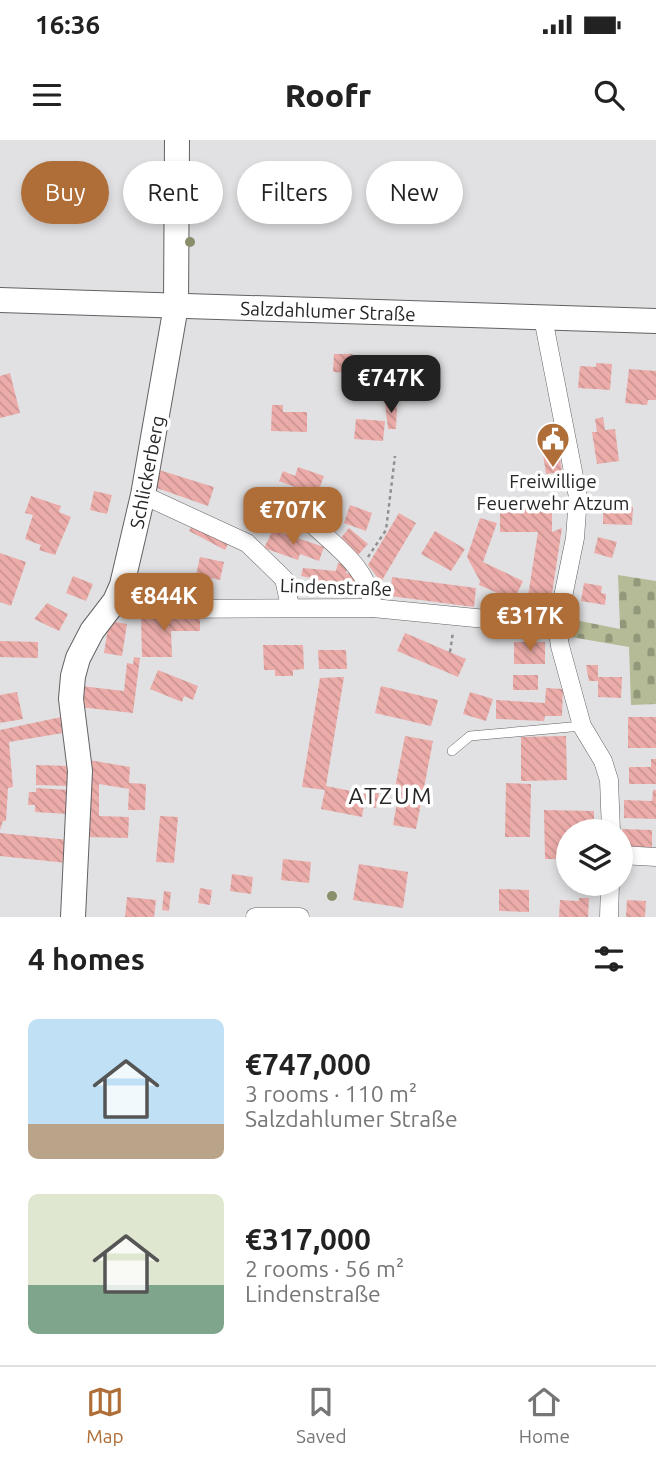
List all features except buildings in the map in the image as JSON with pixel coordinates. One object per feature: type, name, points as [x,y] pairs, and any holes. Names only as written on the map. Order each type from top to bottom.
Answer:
[{"type":"street","name":"Schlickerberg","points":[[73,917],[80,771],[71,699],[73,676],[78,658],[92,631],[114,601],[129,563],[143,495],[176,306],[177,140]]},
{"type":"street","name":"Salzdahlumer Straße","points":[[0,300],[656,321]]},
{"type":"street","points":[[543,318],[578,497],[575,538],[557,626],[563,664],[582,726],[603,761],[609,780],[611,819]]},
{"type":"street","points":[[143,495],[247,543],[284,579],[290,606]]},
{"type":"street","points":[[312,524],[360,569],[372,593],[373,608]]},
{"type":"street","name":"Lindenstraße","points":[[114,601],[148,609],[290,606],[373,608],[557,626]]},
{"type":"street","points":[[633,856],[656,857]]},
{"type":"street","points":[[609,917],[610,896]]},
{"type":"street","points":[[255,917],[300,917]]},
{"type":"lane","points":[[452,751],[470,736],[582,726]]},
{"type":"path","points":[[360,569],[386,530],[395,456]]},
{"type":"path","points":[[450,652],[456,615]]},
{"type":"green space","points":[[618,575],[656,581],[656,704],[631,705],[629,647],[571,637],[575,620],[620,629]]},
{"type":"place","name":"Freiwillige Feuerwehr Atzum","points":[[553,469]]},
{"type":"district","name":"ATZUM","points":[[391,795]]}]
